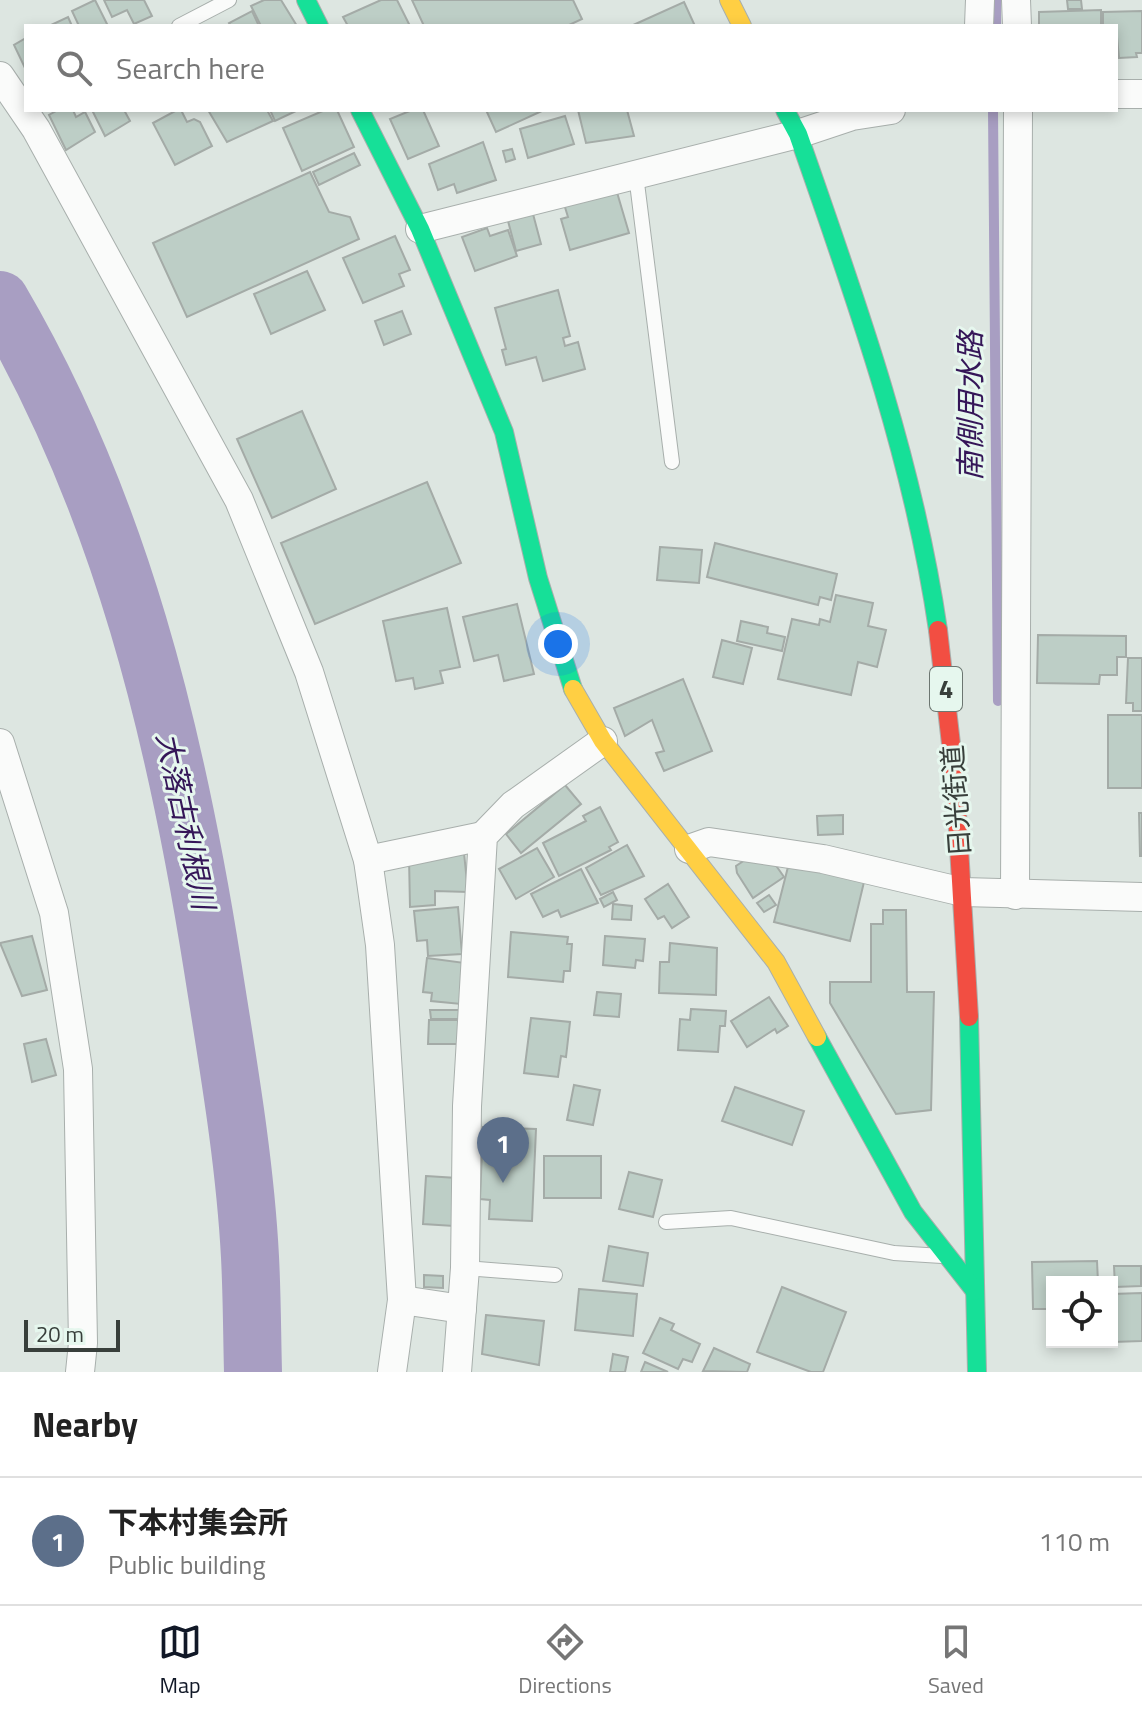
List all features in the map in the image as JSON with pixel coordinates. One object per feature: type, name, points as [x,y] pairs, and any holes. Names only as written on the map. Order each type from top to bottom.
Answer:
[{"type":"main road","points":[[306,0],[318,24]]},
{"type":"main road","points":[[729,0],[741,24]]},
{"type":"main road","points":[[361,112],[420,229],[504,432],[538,578],[571,686],[603,741],[776,962],[913,1212],[975,1291]]},
{"type":"main road","name":"日光街道","points":[[791,122],[889,396],[930,580],[948,704],[963,892],[977,1372]]},
{"type":"street","points":[[979,24],[980,0]]},
{"type":"street","points":[[1016,0],[1017,24]]},
{"type":"street","points":[[0,76],[24,111]]},
{"type":"street","points":[[1118,94],[1142,94]]},
{"type":"street","points":[[24,112],[239,500],[309,672],[368,860],[380,945],[402,1300],[392,1372]]},
{"type":"street","points":[[420,229],[636,175],[791,122],[878,112]]},
{"type":"street","points":[[1015,895],[1018,112]]},
{"type":"street","points":[[368,860],[483,836],[513,805],[603,741]]},
{"type":"street","points":[[0,743],[54,913],[78,1069],[83,1343],[80,1372]]},
{"type":"street","points":[[457,1372],[465,1268],[467,1106],[483,836]]},
{"type":"street","points":[[689,849],[709,842],[823,859],[963,892],[1142,897]]},
{"type":"street","points":[[402,1300],[462,1309]]},
{"type":"lane","points":[[183,24],[229,0]]},
{"type":"lane","points":[[636,175],[672,462]]},
{"type":"lane","points":[[666,1222],[731,1218],[894,1253],[946,1256]]},
{"type":"lane","points":[[465,1268],[555,1275]]},
{"type":"building","points":[[95,0],[107,24],[78,24],[72,11]]},
{"type":"building","points":[[104,0],[144,0],[152,16],[134,24],[127,10],[112,17]]},
{"type":"building","points":[[264,0],[281,0],[296,24],[260,24],[251,6]]},
{"type":"building","points":[[381,0],[397,0],[409,24],[347,24],[343,17]]},
{"type":"building","points":[[412,0],[573,0],[582,19],[571,24],[423,24]]},
{"type":"building","points":[[1067,0],[1081,0],[1082,9],[1068,9]]},
{"type":"building","points":[[684,2],[694,24],[635,24]]},
{"type":"building","points":[[1101,10],[1101,24],[1039,24],[1039,12]]},
{"type":"building","points":[[252,11],[258,24],[230,24]]},
{"type":"building","points":[[1142,11],[1142,53],[1136,53],[1137,57],[1119,58],[1118,24],[1103,24],[1103,12]]},
{"type":"building","points":[[68,17],[71,24],[53,24]]},
{"type":"building","points":[[24,39],[24,66],[14,45]]},
{"type":"building","points":[[74,112],[76,117],[85,112],[95,132],[66,150],[49,115]]},
{"type":"building","points":[[93,112],[125,112],[130,121],[105,136]]},
{"type":"building","points":[[173,112],[182,112],[187,122],[194,119],[200,122],[212,146],[175,165],[153,123]]},
{"type":"building","points":[[209,112],[268,112],[273,121],[227,142]]},
{"type":"building","points":[[271,112],[294,112],[275,121]]},
{"type":"building","points":[[320,112],[338,112],[354,147],[302,171],[283,128]]},
{"type":"building","points":[[407,112],[424,112],[439,146],[408,159],[390,119]]},
{"type":"building","points":[[487,112],[540,112],[496,132]]},
{"type":"building","points":[[578,112],[628,112],[634,136],[586,143]]},
{"type":"building","points":[[565,116],[574,144],[528,158],[520,129]]},
{"type":"building","points":[[483,142],[496,180],[457,193],[454,184],[438,190],[429,164]]},
{"type":"building","points":[[512,149],[515,159],[506,162],[503,151]]},
{"type":"building","points":[[354,153],[360,165],[319,185],[313,172]]},
{"type":"building","points":[[310,172],[329,212],[350,217],[359,239],[187,317],[153,243]]},
{"type":"building","points":[[616,189],[629,233],[570,250],[561,219],[568,217],[564,204]]},
{"type":"building","points":[[533,214],[541,244],[516,251],[508,221]]},
{"type":"building","points":[[487,228],[490,236],[508,230],[517,256],[475,271],[462,237]]},
{"type":"building","points":[[395,236],[410,270],[399,274],[404,286],[363,303],[343,258]]},
{"type":"building","points":[[307,271],[325,310],[271,334],[254,294]]},
{"type":"building","points":[[558,290],[570,336],[563,338],[565,346],[578,342],[585,369],[543,381],[536,357],[506,365],[502,350],[506,349],[495,308]]},
{"type":"building","points":[[402,311],[411,334],[384,345],[375,321]]},
{"type":"building","points":[[302,411],[336,489],[272,518],[237,439]]},
{"type":"building","points":[[427,482],[461,563],[315,624],[281,543]]},
{"type":"building","points":[[715,543],[837,574],[831,600],[820,597],[818,605],[707,577]]},
{"type":"building","points":[[660,547],[702,550],[699,583],[657,580]]},
{"type":"building","points":[[836,595],[873,603],[868,626],[886,630],[877,667],[858,662],[851,695],[778,679],[792,619],[819,625],[820,619],[830,622]]},
{"type":"building","points":[[517,604],[534,674],[504,681],[498,655],[474,661],[463,617]]},
{"type":"building","points":[[447,608],[460,667],[440,671],[443,683],[415,689],[413,678],[396,681],[383,621]]},
{"type":"building","points":[[741,621],[768,627],[767,633],[785,637],[782,651],[737,641]]},
{"type":"building","points":[[1038,635],[1126,636],[1126,657],[1117,657],[1117,675],[1100,675],[1099,684],[1037,683]]},
{"type":"building","points":[[722,640],[752,648],[743,684],[713,677]]},
{"type":"building","points":[[1128,658],[1142,658],[1142,711],[1133,711],[1133,703],[1126,703]]},
{"type":"building","points":[[683,679],[712,751],[664,771],[656,753],[664,751],[652,720],[625,736],[614,708]]},
{"type":"building","points":[[1108,715],[1142,715],[1142,788],[1108,788]]},
{"type":"building","points":[[565,785],[581,804],[521,853],[506,834]]},
{"type":"building","points":[[600,807],[618,842],[609,847],[611,850],[559,876],[543,843],[586,821],[583,816]]},
{"type":"building","points":[[1139,813],[1142,813],[1142,856],[1140,856]]},
{"type":"building","points":[[843,815],[843,834],[818,835],[817,816]]},
{"type":"building","points":[[627,845],[644,876],[601,895],[586,868]]},
{"type":"building","points":[[537,848],[554,877],[516,899],[499,869]]},
{"type":"building","points":[[757,852],[770,857],[784,877],[753,898],[737,873],[736,866]]},
{"type":"building","points":[[464,853],[468,892],[435,891],[435,905],[410,907],[409,857]]},
{"type":"building","points":[[789,863],[864,882],[850,941],[774,922]]},
{"type":"building","points":[[581,869],[598,903],[561,917],[558,910],[543,917],[531,894]]},
{"type":"building","points":[[668,884],[689,917],[672,928],[664,916],[658,919],[645,899]]},
{"type":"building","points":[[613,892],[617,900],[604,907],[600,899]]},
{"type":"building","points":[[769,895],[776,905],[764,912],[757,903]]},
{"type":"building","points":[[613,904],[632,906],[631,920],[612,919]]},
{"type":"building","points":[[458,907],[462,954],[428,956],[427,940],[417,941],[414,911]]},
{"type":"building","points":[[883,910],[906,910],[907,992],[934,992],[931,1110],[896,1114],[830,1003],[830,982],[871,982],[871,924],[883,924]]},
{"type":"building","points":[[511,932],[568,937],[567,944],[572,944],[570,971],[564,971],[563,982],[508,977]]},
{"type":"building","points":[[32,936],[47,990],[22,996],[0,943]]},
{"type":"building","points":[[605,936],[645,939],[643,961],[636,960],[635,968],[603,965]]},
{"type":"building","points":[[670,943],[717,948],[716,995],[659,993],[660,962],[669,962]]},
{"type":"building","points":[[427,958],[465,963],[461,1004],[431,1001],[432,993],[423,992]]},
{"type":"building","points":[[597,992],[621,994],[619,1017],[594,1015]]},
{"type":"building","points":[[769,997],[788,1026],[777,1033],[775,1029],[747,1047],[731,1021]]},
{"type":"building","points":[[691,1009],[726,1011],[725,1026],[720,1026],[718,1052],[678,1050],[680,1019],[690,1020]]},
{"type":"building","points":[[430,1010],[460,1010],[460,1019],[431,1019]]},
{"type":"building","points":[[531,1018],[570,1022],[566,1057],[561,1056],[558,1077],[524,1073]]},
{"type":"building","points":[[429,1020],[462,1020],[461,1044],[428,1044]]},
{"type":"building","points":[[46,1039],[56,1075],[32,1082],[24,1044]]},
{"type":"building","points":[[574,1085],[600,1090],[593,1125],[567,1120]]},
{"type":"building","points":[[735,1087],[804,1111],[792,1145],[722,1121]]},
{"type":"building","points":[[483,1127],[536,1129],[532,1221],[489,1219],[490,1200],[480,1199]]},
{"type":"building","points":[[544,1156],[601,1156],[601,1198],[544,1198]]},
{"type":"building","points":[[629,1172],[662,1180],[653,1217],[619,1209]]},
{"type":"building","points":[[426,1176],[457,1178],[454,1226],[423,1224]]},
{"type":"building","points":[[609,1246],[648,1253],[643,1286],[603,1281]]},
{"type":"building","points":[[1097,1261],[1098,1276],[1046,1276],[1046,1309],[1033,1309],[1032,1262]]},
{"type":"building","points":[[1114,1266],[1141,1266],[1141,1286],[1118,1287],[1118,1276],[1114,1276]]},
{"type":"building","points":[[424,1275],[443,1276],[443,1288],[424,1287]]},
{"type":"building","points":[[782,1287],[846,1312],[823,1372],[811,1372],[757,1352]]},
{"type":"building","points":[[579,1289],[637,1294],[633,1336],[575,1330]]},
{"type":"building","points":[[1142,1293],[1142,1341],[1118,1342],[1118,1294]]},
{"type":"building","points":[[486,1315],[544,1321],[539,1365],[482,1354]]},
{"type":"building","points":[[660,1318],[674,1324],[671,1330],[700,1344],[692,1362],[683,1359],[678,1369],[643,1353]]},
{"type":"building","points":[[714,1348],[750,1364],[747,1372],[703,1371]]},
{"type":"building","points":[[613,1354],[628,1357],[625,1372],[610,1372]]},
{"type":"building","points":[[645,1362],[668,1372],[641,1372]]},
{"type":"waterway","name":"南側用水路","points":[[996,0],[996,24]]},
{"type":"waterway","name":"南側用水路","points":[[993,112],[998,701]]},
{"type":"waterway","name":"大落古利根川","points":[[0,300],[42,378],[79,459],[111,541],[161,709],[198,882],[235,1113],[248,1221],[253,1372]]},
{"type":"traffic: fast","points":[[306,0],[318,24]]},
{"type":"traffic: fast","points":[[361,112],[420,229],[504,432],[538,578],[573,689]]},
{"type":"traffic: fast","points":[[786,112],[798,134],[840,256],[898,440],[914,503],[938,630]]},
{"type":"traffic: fast","points":[[969,1017],[977,1372]]},
{"type":"traffic: fast","points":[[817,1037],[913,1212],[975,1291]]},
{"type":"traffic: slow","points":[[729,0],[741,24]]},
{"type":"traffic: slow","points":[[573,689],[603,741],[776,962],[817,1037]]},
{"type":"traffic: jam","points":[[938,630],[955,779],[969,1017]]},
{"type":"place","name":"下本村集会所","points":[[503,1183]]}]
